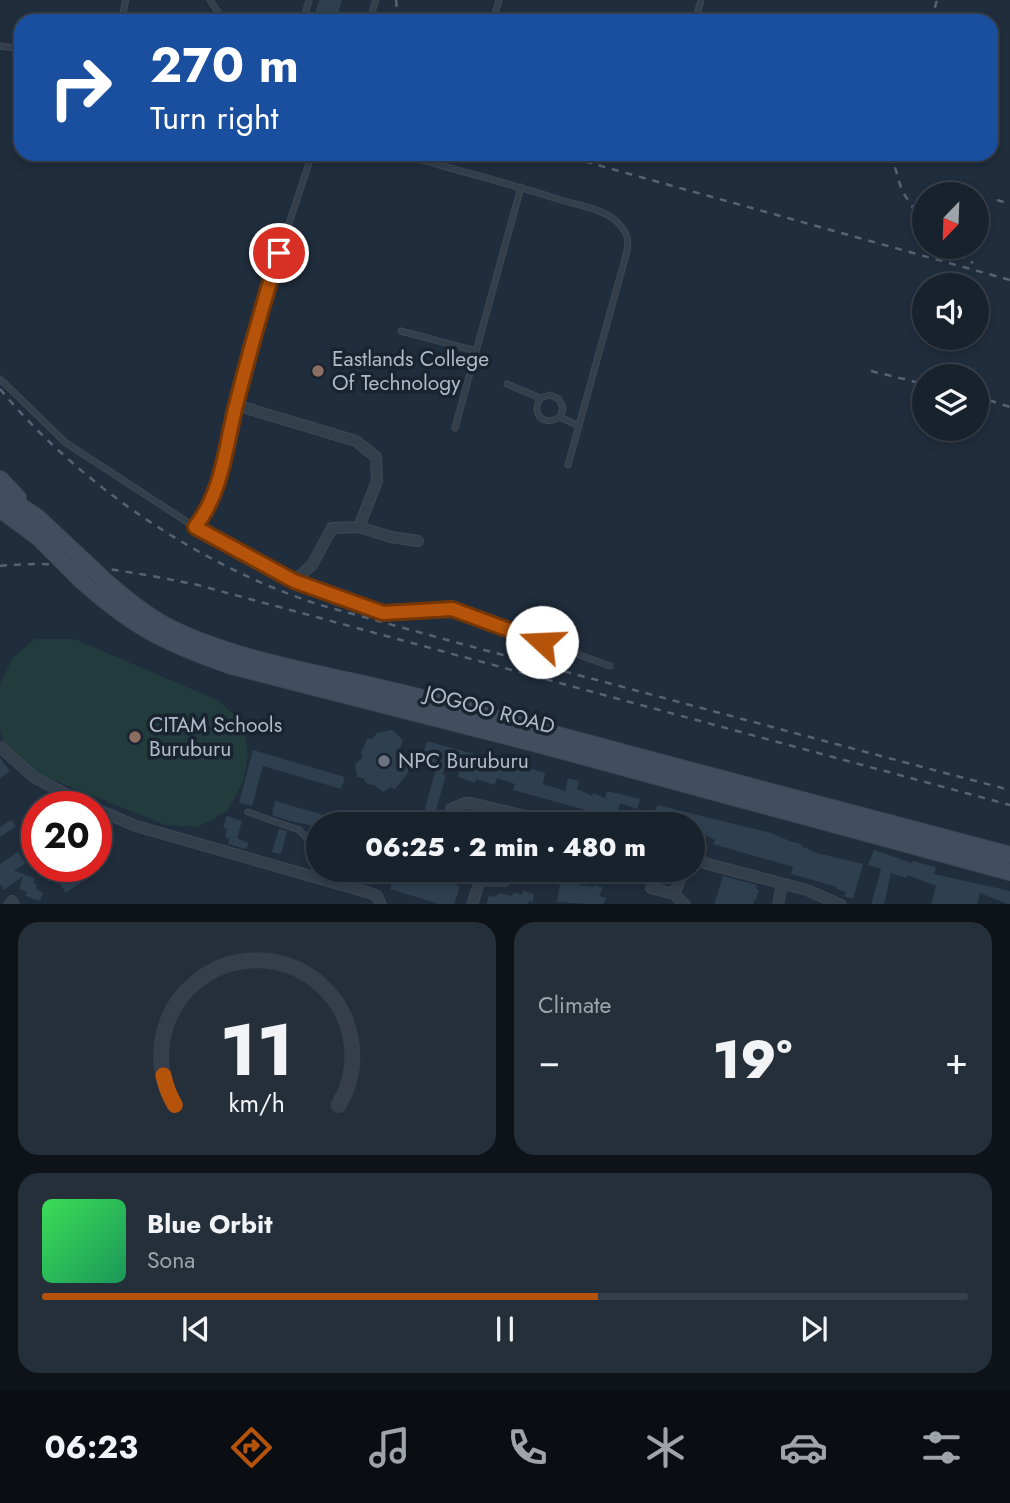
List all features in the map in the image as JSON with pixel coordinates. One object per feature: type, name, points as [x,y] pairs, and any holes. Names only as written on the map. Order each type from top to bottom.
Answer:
[{"type":"main road","points":[[0,479],[37,517]]},
{"type":"main road","name":"JOGOO ROAD","points":[[0,493],[37,517],[106,582],[145,614],[223,649],[418,697],[1010,855]]},
{"type":"main road","name":"JOGOO ROAD","points":[[0,509],[38,537],[108,604],[147,631],[196,654],[232,666],[778,808],[1006,872]]},
{"type":"main road","points":[[0,519],[38,537]]},
{"type":"street","points":[[195,527],[206,513],[219,486],[236,405],[356,441],[376,457],[377,481],[359,527]]},
{"type":"street","points":[[294,581],[312,565],[332,528],[359,527],[391,537],[418,541]]},
{"type":"street","points":[[0,747],[35,778],[60,791]]},
{"type":"street","points":[[451,809],[471,803],[502,812]]},
{"type":"street","points":[[112,815],[136,825],[306,871]]},
{"type":"street","points":[[705,863],[807,890],[839,904]]},
{"type":"street","points":[[340,882],[377,896],[381,904]]},
{"type":"street","points":[[472,904],[479,882]]},
{"type":"street","points":[[674,894],[679,882]]},
{"type":"street","points":[[778,904],[782,884]]},
{"type":"street","points":[[651,888],[674,894],[684,904]]},
{"type":"lane","points":[[236,405],[271,278],[310,161]]},
{"type":"lane","points":[[425,161],[521,187],[605,214],[619,223],[629,240],[568,466]]},
{"type":"lane","points":[[455,428],[521,187]]},
{"type":"lane","points":[[401,331],[476,351]]},
{"type":"lane","points":[[0,379],[66,443],[195,527],[294,581],[383,613],[452,609],[610,666]]},
{"type":"lane","points":[[507,384],[540,398],[550,395],[559,399],[563,408],[559,418],[552,422],[543,421],[537,415],[536,406],[540,398]]},
{"type":"lane","points":[[559,418],[579,426]]},
{"type":"lane","points":[[248,813],[299,830],[306,837]]},
{"type":"green space","name":"CITAM Schools Buruburu","points":[[35,639],[74,639],[217,700],[243,722],[248,755],[243,782],[227,811],[198,827],[166,825],[112,803],[112,791],[81,791],[33,772],[5,749],[0,729],[0,684],[14,656]]},
{"type":"building","points":[[319,0],[342,0],[338,14],[315,14]]},
{"type":"building","name":"NPC Buruburu","points":[[392,730],[403,740],[400,749],[409,758],[408,773],[395,789],[391,787],[383,792],[374,785],[367,784],[363,778],[357,777],[355,764],[362,758],[361,752],[368,738],[372,739],[377,733]]},
{"type":"building","points":[[427,741],[545,773],[543,784],[565,791],[568,778],[579,781],[577,789],[592,796],[593,793],[605,798],[607,791],[640,799],[637,809],[620,803],[618,812],[593,812],[513,790],[515,784],[497,778],[495,785],[476,779],[475,783],[458,777],[463,761],[448,758],[442,774],[446,775],[436,810],[443,812],[424,812],[436,768],[420,763]]},
{"type":"building","points":[[253,750],[345,777],[341,789],[263,766],[252,806],[239,803]]},
{"type":"building","points":[[0,758],[10,771],[0,778]]},
{"type":"building","points":[[275,801],[314,812],[306,812],[306,824],[272,815]]},
{"type":"building","points":[[657,805],[686,812],[655,812]]},
{"type":"building","points":[[227,816],[242,821],[237,838],[249,843],[246,849],[228,844],[229,839],[225,837],[227,829],[223,828]]},
{"type":"building","points":[[705,817],[771,833],[802,844],[801,846],[817,853],[863,864],[853,899],[844,896],[846,892],[836,889],[837,887],[791,874],[793,867],[713,844],[715,840],[705,835]]},
{"type":"building","points":[[11,820],[16,826],[0,837],[0,827]]},
{"type":"building","points":[[279,829],[287,831],[281,854],[272,852]]},
{"type":"building","points":[[874,850],[912,863],[936,867],[934,874],[1010,891],[1010,904],[980,893],[977,904],[931,904],[936,886],[907,875],[906,878],[891,873],[884,904],[871,904],[881,869],[868,865]]},
{"type":"building","points":[[18,852],[21,856],[21,866],[14,871],[21,873],[21,877],[4,890],[0,884],[0,864]]},
{"type":"building","points":[[723,876],[757,885],[756,889],[759,890],[753,904],[714,904]]},
{"type":"building","points":[[21,882],[33,882],[37,884],[36,889],[43,893],[40,901],[25,896],[27,892],[19,889]]},
{"type":"building","points":[[58,882],[81,882],[66,893]]},
{"type":"building","points":[[392,882],[450,882],[460,886],[454,904],[439,904],[390,889]]},
{"type":"building","points":[[558,882],[580,882],[579,885],[593,887],[594,884],[603,888],[599,896],[606,898],[603,904],[557,902],[560,883]]},
{"type":"building","points":[[523,891],[534,894],[533,902],[486,904],[489,895],[495,897],[499,893],[512,896],[514,892],[522,895]]},
{"type":"railway","points":[[396,0],[397,14]]},
{"type":"railway","points":[[933,14],[937,0]]},
{"type":"railway","points":[[583,161],[1010,280]]},
{"type":"railway","points":[[893,161],[902,191],[912,206]]},
{"type":"railway","points":[[997,200],[1010,204]]},
{"type":"railway","points":[[966,259],[973,263]]},
{"type":"railway","points":[[871,371],[912,381]]},
{"type":"railway","points":[[0,389],[65,456],[101,487],[181,541],[265,584],[308,601],[516,659],[1010,790]]},
{"type":"railway","points":[[989,400],[1010,407]]},
{"type":"railway","points":[[0,566],[75,566],[124,571],[198,585],[1010,805]]},
{"type":"place","name":"Eastlands College Of Technology","points":[[318,371]]},
{"type":"place","name":"CITAM Schools Buruburu","points":[[135,737]]},
{"type":"place","name":"NPC Buruburu","points":[[384,761]]},
{"type":"route","points":[[279,253],[236,405],[219,486],[206,513],[195,527],[294,581],[383,613],[452,609],[542,642]]}]
